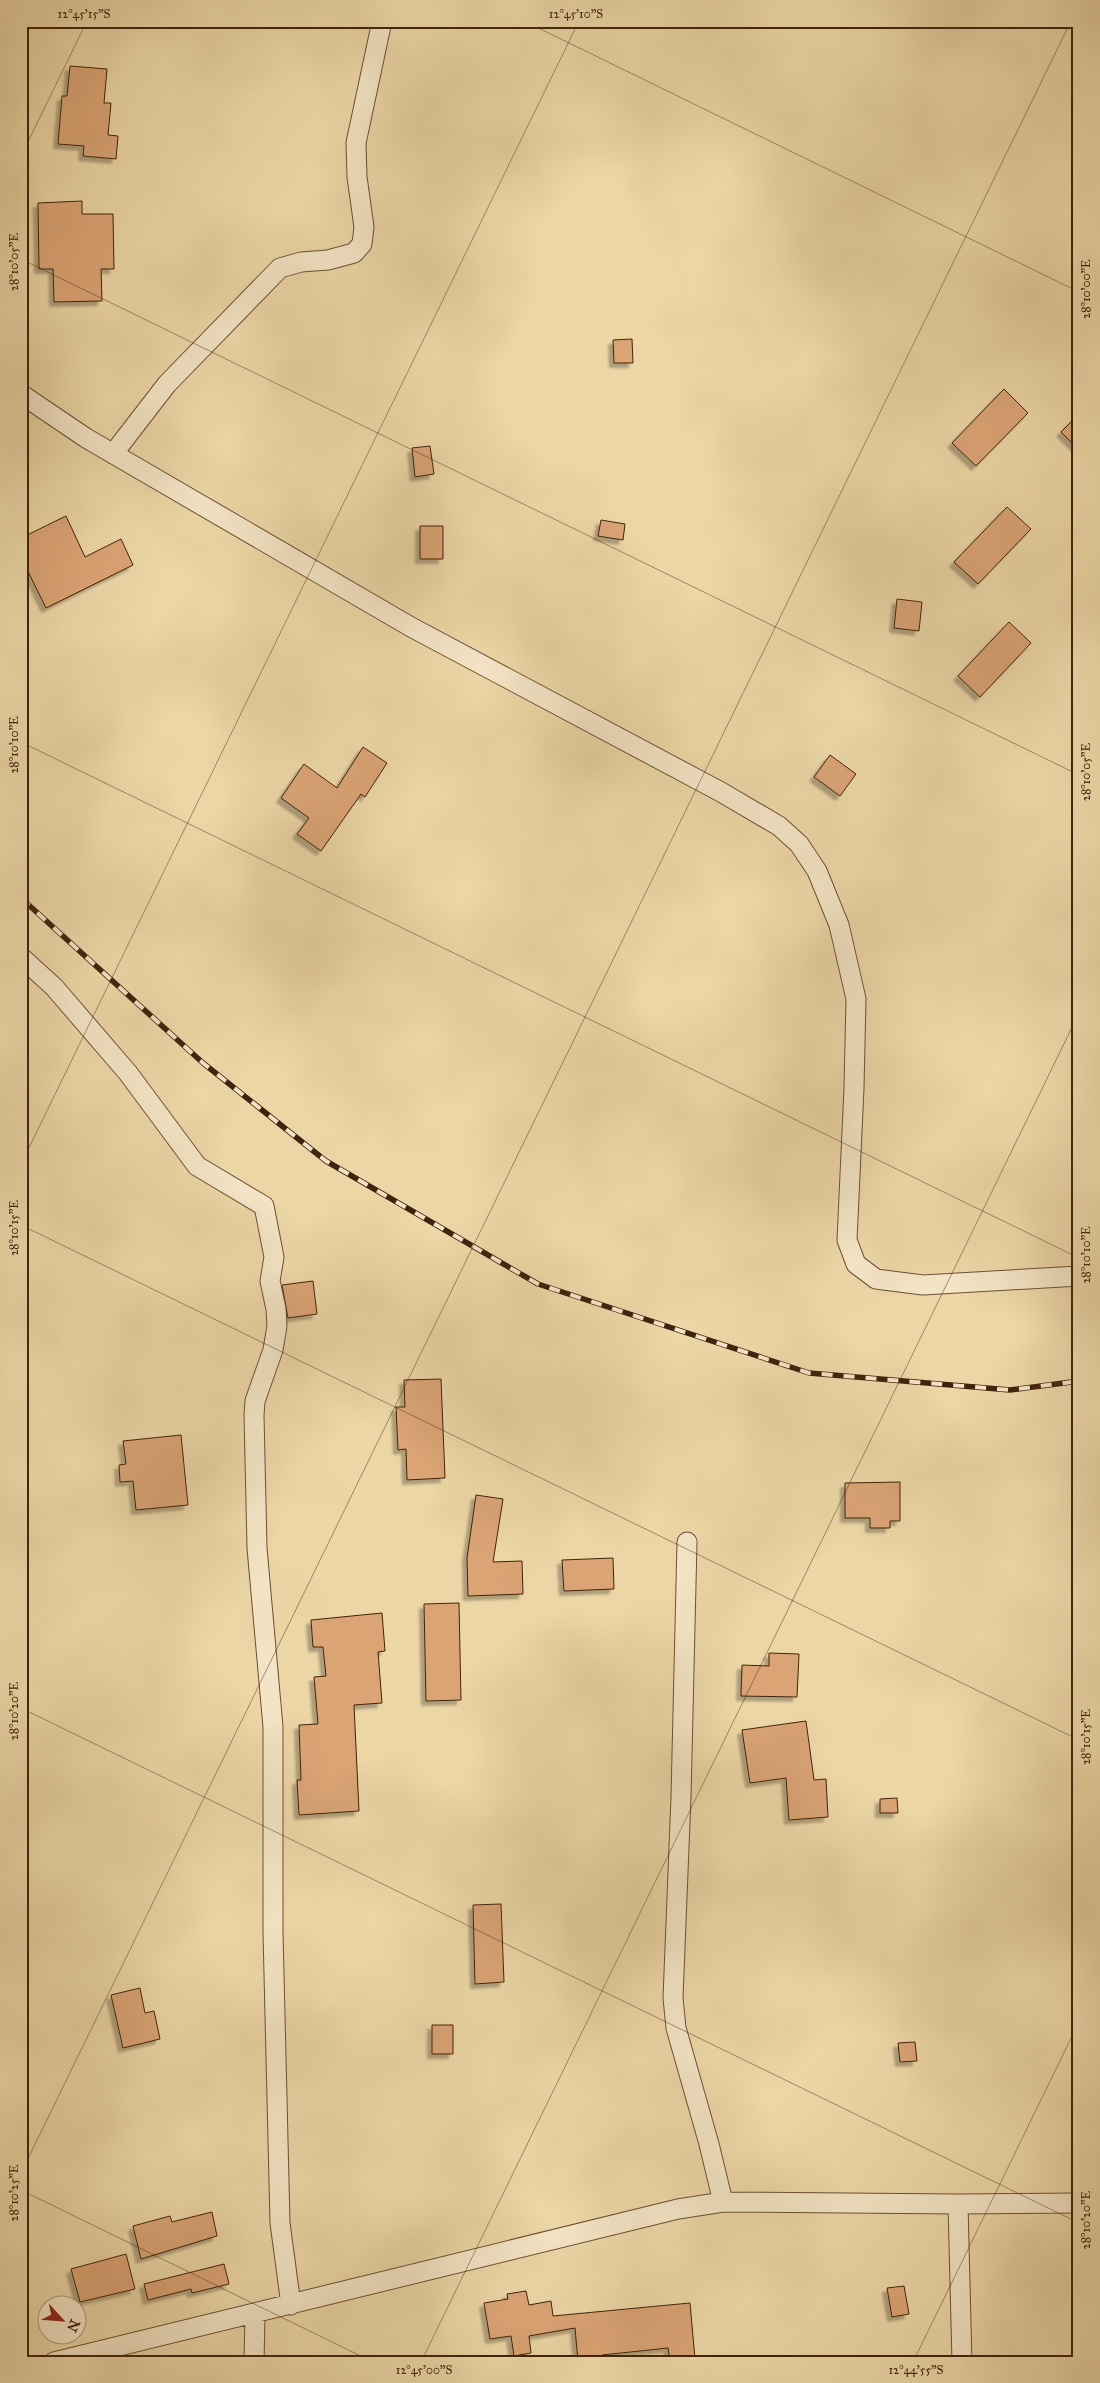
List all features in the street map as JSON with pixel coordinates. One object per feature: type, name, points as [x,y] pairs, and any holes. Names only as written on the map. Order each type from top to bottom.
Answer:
[{"type":"street","points":[[113,454],[167,384],[216,335],[260,286],[280,268],[301,262],[328,260],[354,253],[362,244],[364,227],[357,177],[356,143],[382,21]]},
{"type":"street","points":[[21,394],[113,454],[411,627],[704,782],[779,826],[799,844],[817,871],[838,925],[856,999],[847,1240],[856,1264],[876,1279],[923,1284],[1079,1276]]},
{"type":"street","points":[[21,958],[54,987],[128,1073],[197,1166],[264,1206],[269,1223],[274,1257],[270,1281],[276,1309],[277,1326],[273,1350],[255,1401],[254,1415],[257,1548],[273,1727],[273,1932],[280,2223],[291,2305]]},
{"type":"street","points":[[687,1542],[681,1797],[673,1998],[676,2028],[709,2144],[723,2202]]},
{"type":"street","points":[[54,2362],[678,2209],[723,2202],[1079,2203]]},
{"type":"street","points":[[958,2204],[962,2362]]},
{"type":"street","points":[[254,2362],[255,2314]]},
{"type":"building","points":[[70,66],[107,69],[104,103],[111,103],[108,135],[118,136],[116,159],[83,156],[84,146],[58,144],[62,96],[67,96]]},
{"type":"building","points":[[82,201],[82,214],[113,214],[114,269],[101,269],[102,301],[54,302],[53,269],[39,269],[38,203]]},
{"type":"building","points":[[632,339],[633,363],[614,363],[613,340]]},
{"type":"building","points":[[1004,389],[1028,413],[976,466],[952,443]]},
{"type":"building","points":[[1079,414],[1079,450],[1061,432]]},
{"type":"building","points":[[430,446],[434,474],[415,477],[412,448]]},
{"type":"building","points":[[1007,507],[1031,529],[978,584],[954,562]]},
{"type":"building","points":[[66,516],[85,557],[121,539],[133,565],[46,608],[21,557],[21,538]]},
{"type":"building","points":[[601,520],[625,524],[623,540],[598,536]]},
{"type":"building","points":[[420,526],[443,526],[443,559],[420,559]]},
{"type":"building","points":[[897,599],[922,602],[919,631],[894,628]]},
{"type":"building","points":[[1009,622],[1031,643],[980,697],[958,676]]},
{"type":"building","points":[[363,747],[387,763],[365,797],[361,794],[321,851],[297,834],[309,818],[281,798],[304,764],[337,788]]},
{"type":"building","points":[[830,755],[856,774],[840,796],[814,777]]},
{"type":"building","points":[[313,1281],[317,1314],[288,1318],[282,1285]]},
{"type":"building","points":[[441,1379],[445,1478],[407,1480],[406,1449],[398,1450],[396,1407],[405,1407],[404,1380]]},
{"type":"building","points":[[181,1435],[188,1505],[136,1510],[133,1481],[120,1482],[119,1465],[126,1464],[123,1441]]},
{"type":"building","points":[[900,1482],[900,1521],[890,1521],[890,1528],[870,1528],[870,1518],[845,1518],[845,1483]]},
{"type":"building","points":[[476,1495],[503,1499],[493,1562],[522,1561],[523,1594],[468,1596],[467,1558]]},
{"type":"building","points":[[613,1558],[614,1589],[564,1591],[562,1560]]},
{"type":"building","points":[[459,1603],[461,1700],[426,1701],[424,1604]]},
{"type":"building","points":[[382,1613],[385,1651],[378,1652],[382,1703],[354,1705],[359,1811],[299,1815],[297,1780],[301,1780],[299,1725],[318,1724],[314,1677],[326,1676],[323,1647],[313,1647],[311,1620]]},
{"type":"building","points":[[769,1653],[799,1654],[797,1697],[741,1696],[742,1665],[769,1666]]},
{"type":"building","points":[[806,1721],[814,1780],[826,1779],[828,1817],[789,1820],[786,1778],[750,1783],[742,1730]]},
{"type":"building","points":[[897,1798],[898,1813],[880,1813],[880,1799]]},
{"type":"building","points":[[501,1904],[504,1982],[475,1984],[473,1905]]},
{"type":"building","points":[[140,1988],[145,2013],[154,2011],[160,2039],[123,2048],[111,1995]]},
{"type":"building","points":[[432,2025],[453,2025],[453,2054],[432,2054]]},
{"type":"building","points":[[915,2042],[917,2061],[900,2062],[898,2043]]},
{"type":"building","points":[[212,2212],[217,2236],[141,2259],[133,2226],[170,2216],[172,2222]]},
{"type":"building","points":[[126,2254],[135,2289],[88,2300],[88,2296],[78,2296],[71,2269]]},
{"type":"building","points":[[224,2264],[229,2284],[192,2293],[191,2289],[148,2300],[144,2284]]},
{"type":"building","points":[[904,2286],[909,2314],[892,2317],[887,2288]]},
{"type":"building","points":[[526,2291],[529,2305],[551,2301],[553,2316],[690,2303],[695,2359],[670,2361],[668,2348],[602,2355],[603,2362],[578,2362],[575,2328],[529,2336],[531,2353],[514,2356],[511,2336],[490,2339],[484,2303],[508,2299],[507,2294]]},
{"type":"railway","points":[[21,898],[203,1063],[326,1161],[538,1284],[809,1373],[1010,1390],[1079,1381]]}]
